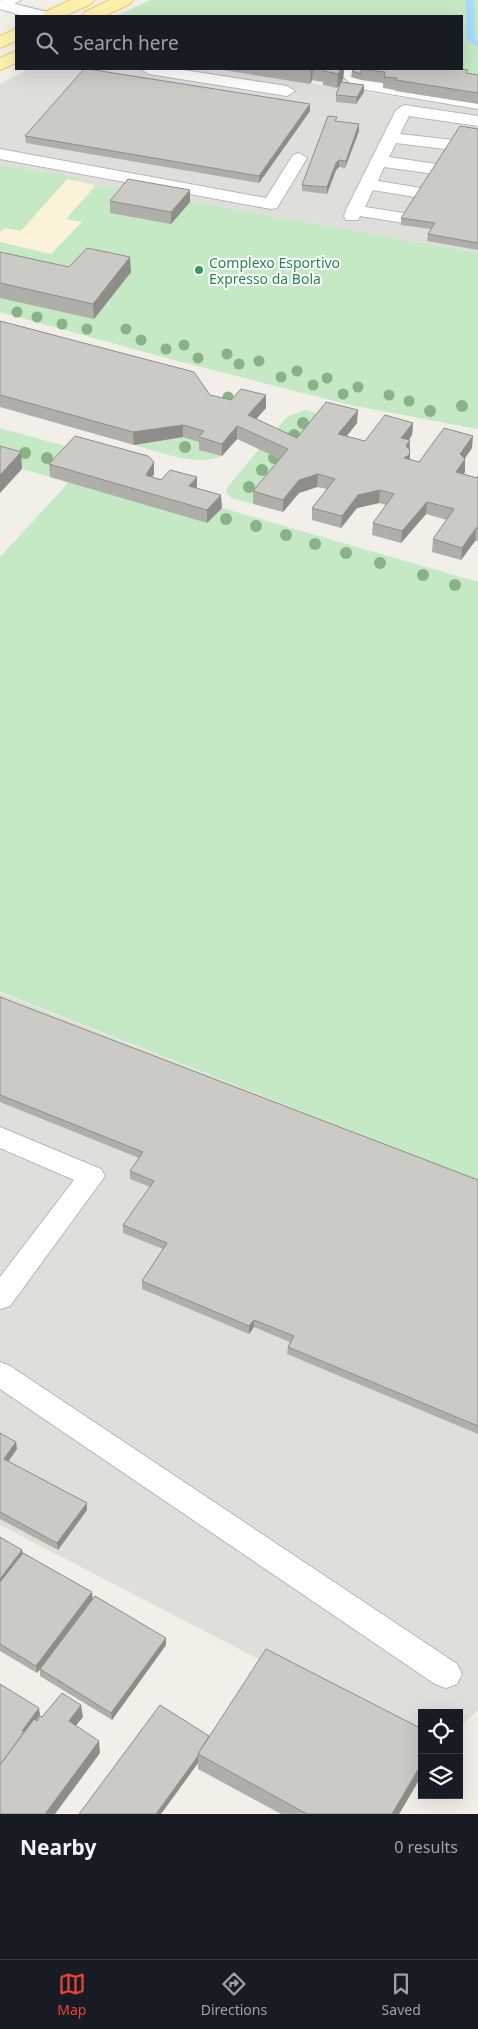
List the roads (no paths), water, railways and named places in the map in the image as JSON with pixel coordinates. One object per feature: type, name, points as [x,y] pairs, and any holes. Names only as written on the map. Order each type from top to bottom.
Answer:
[{"type":"main road","points":[[54,15],[85,0]]},
{"type":"main road","points":[[92,15],[124,0]]},
{"type":"main road","points":[[0,43],[15,35]]},
{"type":"main road","points":[[0,65],[15,57]]},
{"type":"street","points":[[6,3],[38,15]]},
{"type":"street","points":[[345,70],[361,84],[478,104]]},
{"type":"lane","points":[[155,70],[287,91]]},
{"type":"lane","points":[[359,202],[404,110],[478,121]]},
{"type":"lane","points":[[385,149],[444,157],[385,149]]},
{"type":"lane","points":[[0,154],[271,204],[299,158]]},
{"type":"lane","points":[[359,202],[413,206],[359,202]]},
{"type":"lane","points":[[0,1137],[92,1176],[0,1298]]},
{"type":"lane","points":[[0,1374],[446,1674]]},
{"type":"waterway","points":[[470,0],[471,40],[478,45]]},
{"type":"place","name":"Complexo Esportivo Expresso da Bola","points":[[199,270]]}]
